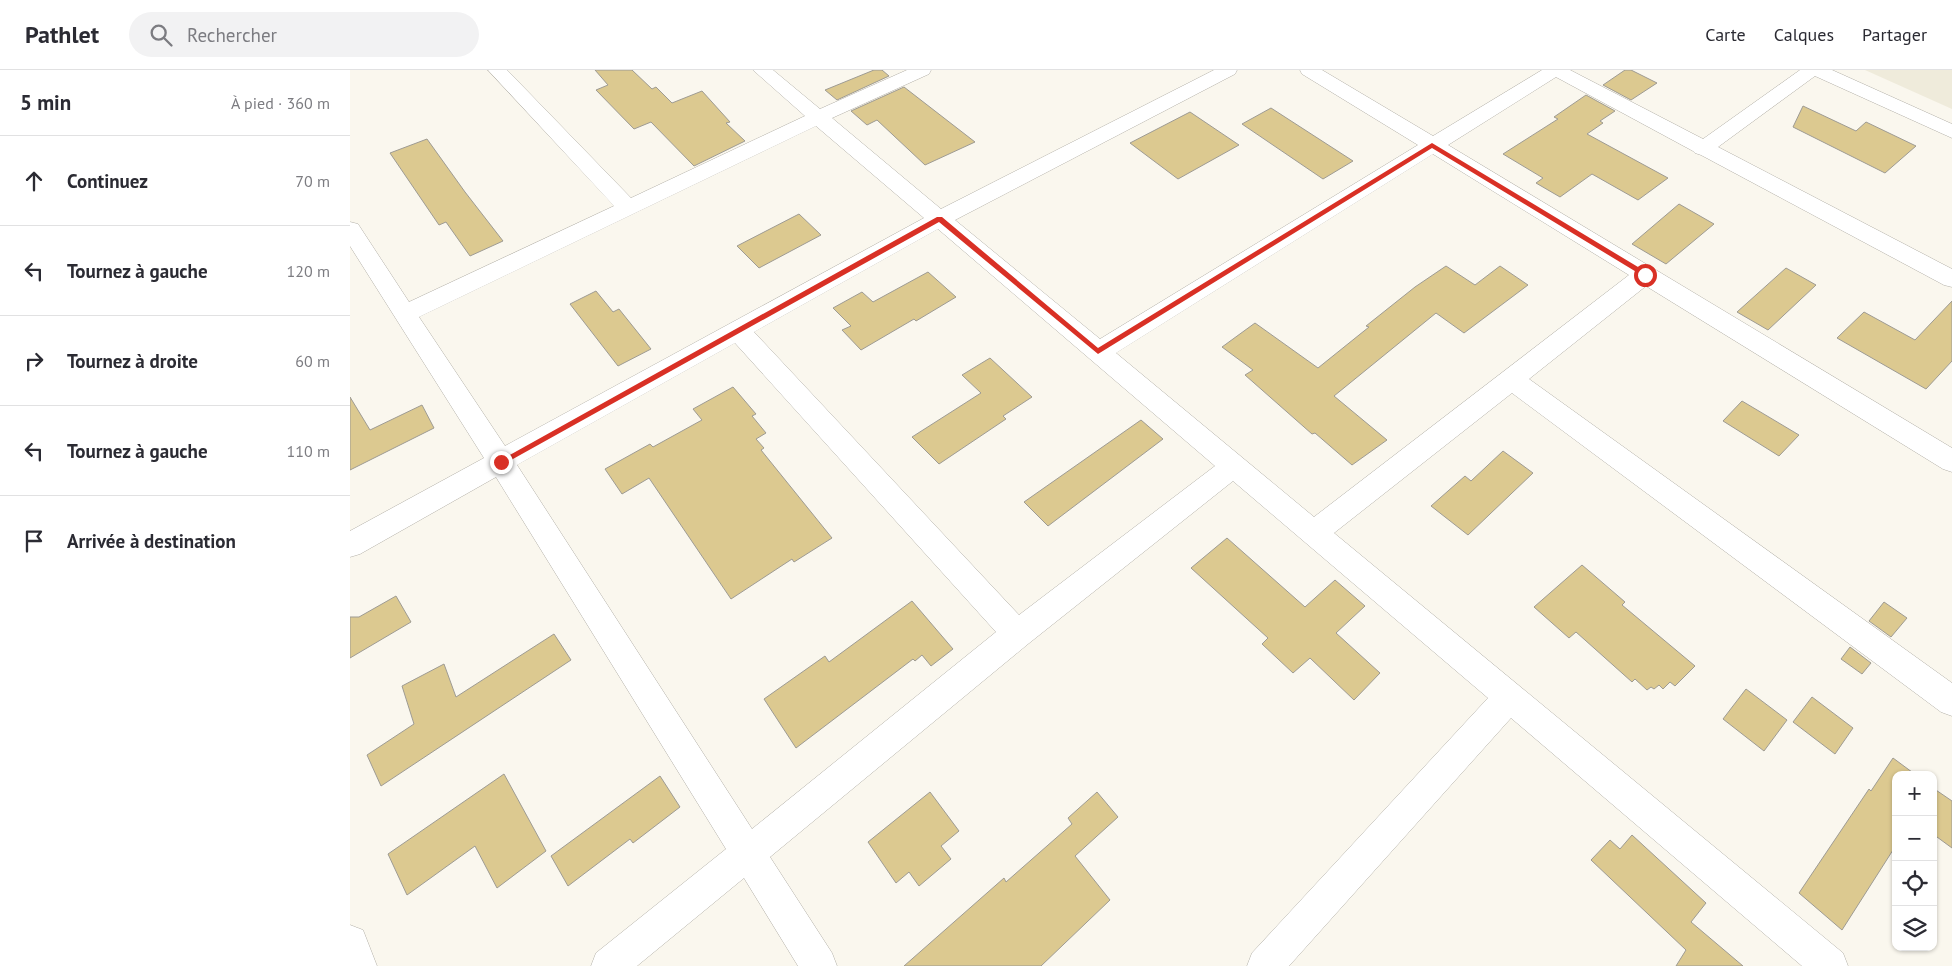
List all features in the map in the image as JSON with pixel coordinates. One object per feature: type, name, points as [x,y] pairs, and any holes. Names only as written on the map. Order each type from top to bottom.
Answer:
[{"type":"street","points":[[497,70],[628,208]]},
{"type":"street","points":[[762,70],[1830,966]]},
{"type":"street","points":[[405,314],[818,117],[922,70]]},
{"type":"street","points":[[350,545],[939,219],[1228,70]]},
{"type":"street","points":[[1309,70],[1952,461]]},
{"type":"street","points":[[1098,352],[1555,70],[1952,279]]},
{"type":"street","points":[[1702,148],[1812,70]]},
{"type":"street","points":[[1817,70],[1952,132]]},
{"type":"street","points":[[350,229],[501,462],[819,966]]},
{"type":"street","points":[[1314,533],[1645,275]]},
{"type":"street","points":[[738,330],[1017,634]]},
{"type":"street","points":[[1511,379],[1952,702]]},
{"type":"street","points":[[609,966],[1017,634],[1234,466]]},
{"type":"street","points":[[1265,966],[1509,697]]},
{"type":"street","points":[[350,943],[359,966]]},
{"type":"shaded area","points":[[1865,70],[1952,70],[1952,109]]},
{"type":"building","points":[[595,70],[632,70],[652,89],[656,87],[672,103],[702,91],[730,122],[726,123],[745,141],[694,166],[651,122],[634,129],[596,90],[608,85]]},
{"type":"building","points":[[874,70],[882,70],[889,76],[837,100],[825,90]]},
{"type":"building","points":[[1625,70],[1631,70],[1657,83],[1631,100],[1603,85]]},
{"type":"building","points":[[904,87],[975,142],[925,165],[877,120],[867,125],[851,111]]},
{"type":"building","points":[[1586,95],[1615,111],[1600,121],[1603,123],[1587,134],[1668,178],[1638,200],[1592,174],[1560,197],[1536,183],[1543,178],[1503,154],[1558,119],[1554,117]]},
{"type":"building","points":[[1803,106],[1856,131],[1866,122],[1916,146],[1885,173],[1793,127]]},
{"type":"building","points":[[1271,108],[1353,161],[1323,179],[1242,124]]},
{"type":"building","points":[[1190,112],[1239,145],[1178,179],[1130,143]]},
{"type":"building","points":[[427,139],[503,241],[470,256],[446,222],[439,225],[390,153]]},
{"type":"building","points":[[1679,204],[1714,224],[1666,264],[1632,244]]},
{"type":"building","points":[[799,214],[821,235],[759,268],[737,246]]},
{"type":"building","points":[[1446,266],[1475,285],[1500,266],[1528,285],[1464,333],[1436,313],[1334,396],[1387,440],[1352,465],[1315,433],[1312,434],[1245,375],[1253,370],[1222,347],[1255,323],[1318,368],[1369,327],[1366,326],[1415,287]]},
{"type":"building","points":[[1786,268],[1816,285],[1768,330],[1737,312]]},
{"type":"building","points":[[928,272],[956,297],[861,350],[842,330],[851,326],[833,308],[862,292],[873,302]]},
{"type":"building","points":[[596,291],[613,312],[619,309],[651,349],[618,366],[570,304]]},
{"type":"building","points":[[1952,301],[1952,361],[1926,389],[1837,338],[1864,312],[1915,340]]},
{"type":"building","points":[[990,358],[1032,397],[1003,416],[1006,419],[939,464],[912,437],[981,393],[962,375]]},
{"type":"building","points":[[733,387],[756,414],[752,416],[766,433],[756,439],[764,448],[761,450],[832,538],[794,562],[792,559],[731,599],[649,478],[622,494],[605,469],[650,444],[653,447],[702,420],[693,409]]},
{"type":"building","points":[[350,397],[370,430],[422,405],[434,428],[350,470]]},
{"type":"building","points":[[1742,401],[1799,435],[1779,456],[1723,421]]},
{"type":"building","points":[[1141,420],[1163,439],[1048,526],[1024,502]]},
{"type":"building","points":[[1503,451],[1533,473],[1468,535],[1431,506],[1465,476],[1471,481]]},
{"type":"building","points":[[1227,538],[1305,607],[1335,580],[1365,606],[1336,633],[1380,673],[1354,700],[1310,658],[1293,673],[1262,644],[1268,638],[1191,568]]},
{"type":"building","points":[[1582,565],[1625,602],[1622,605],[1695,666],[1675,686],[1670,682],[1663,689],[1659,685],[1654,689],[1651,687],[1647,690],[1635,679],[1632,682],[1576,632],[1569,638],[1534,607]]},
{"type":"building","points":[[396,596],[411,622],[350,658],[350,617],[359,617]]},
{"type":"building","points":[[912,601],[953,649],[931,666],[922,655],[915,661],[913,659],[796,748],[764,699],[825,656],[829,662]]},
{"type":"building","points":[[1884,602],[1907,618],[1891,637],[1869,621]]},
{"type":"building","points":[[554,634],[571,660],[381,786],[367,755],[414,724],[402,686],[444,664],[456,697]]},
{"type":"building","points":[[1850,647],[1871,663],[1862,674],[1841,659]]},
{"type":"building","points":[[1746,689],[1787,720],[1764,751],[1723,719]]},
{"type":"building","points":[[1812,697],[1853,728],[1835,754],[1793,722]]},
{"type":"building","points":[[1893,758],[1911,771],[1892,771],[1892,852],[1842,930],[1799,893],[1869,789],[1871,791]]},
{"type":"building","points":[[504,774],[546,851],[497,888],[475,846],[407,895],[388,854]]},
{"type":"building","points":[[660,776],[680,807],[633,843],[630,839],[568,886],[551,856]]},
{"type":"building","points":[[1937,791],[1952,801],[1952,848],[1937,837]]},
{"type":"building","points":[[930,792],[959,831],[941,846],[951,859],[919,886],[909,872],[896,883],[868,842]]},
{"type":"building","points":[[1097,792],[1118,817],[1075,856],[1110,900],[1041,966],[904,966],[1004,878],[1006,882],[1072,824],[1068,818]]},
{"type":"building","points":[[1632,835],[1706,903],[1691,922],[1743,966],[1676,966],[1686,950],[1591,860],[1610,840],[1620,849]]},
{"type":"route","points":[[501,462],[939,219],[1098,352],[1432,145],[1645,275]]}]
